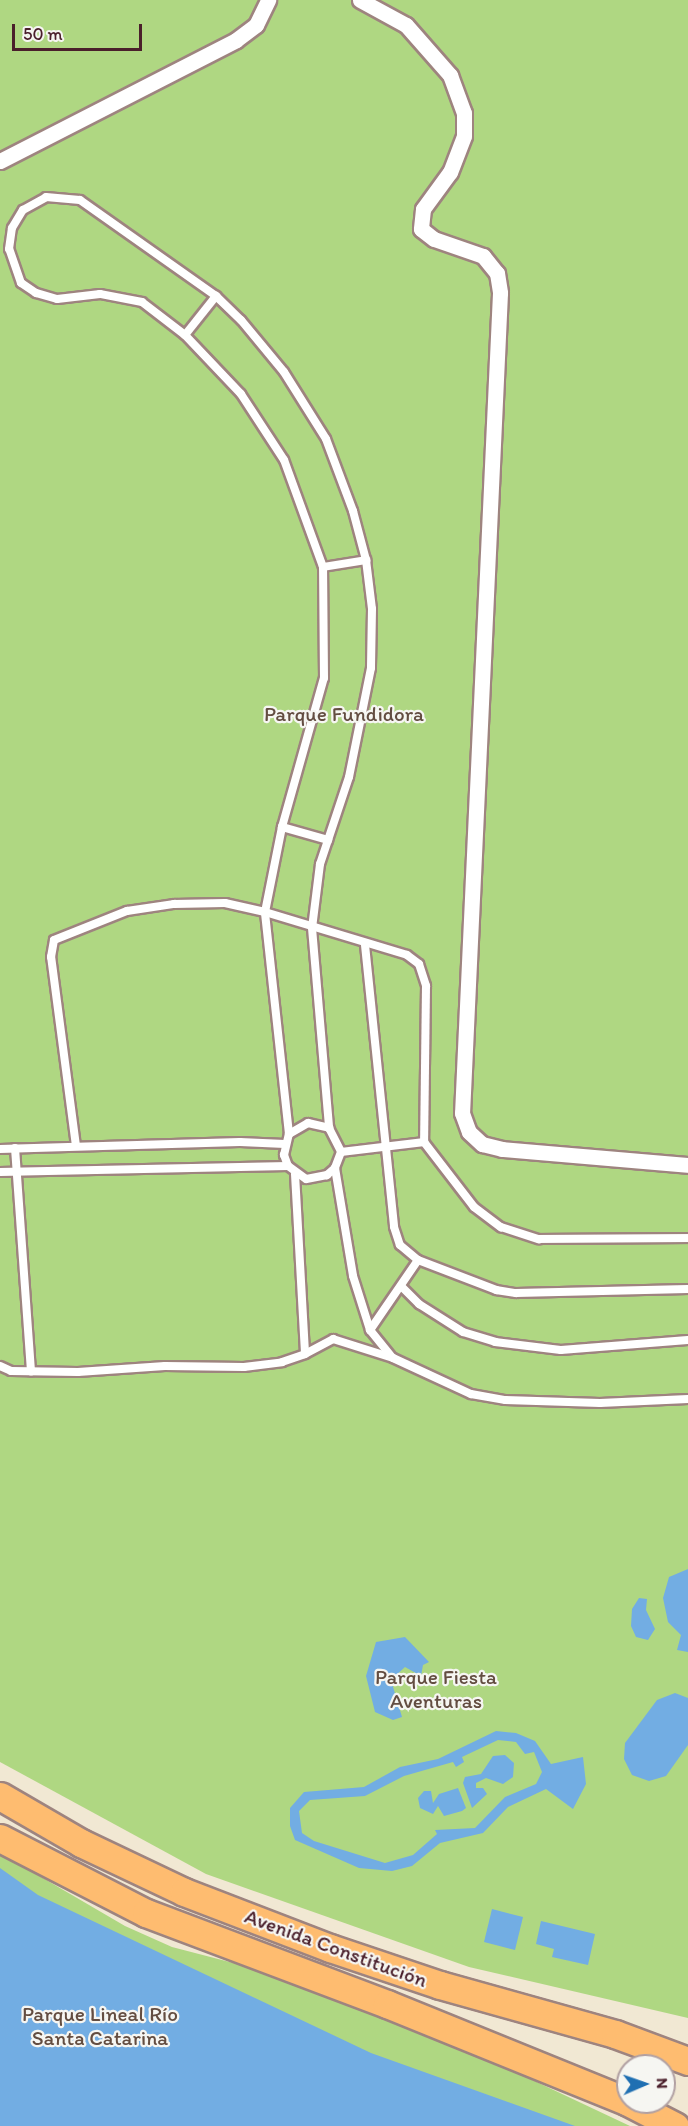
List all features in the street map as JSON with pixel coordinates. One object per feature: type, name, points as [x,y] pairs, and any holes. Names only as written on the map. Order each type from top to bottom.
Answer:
[{"type":"highway","name":"Avenida Constitución","points":[[0,1796],[81,1843],[184,1892],[440,1985],[615,2034],[688,2061]]},
{"type":"highway","name":"Avenida Constitución","points":[[0,1838],[146,1913],[408,2012],[616,2097]]},
{"type":"highway","points":[[615,2034],[688,2073]]},
{"type":"highway","name":"Avenida Constitución","points":[[652,2114],[675,2126]]},
{"type":"street","points":[[0,161],[236,40],[256,25],[268,0]]},
{"type":"street","points":[[360,0],[406,25],[450,75],[464,113],[464,136],[450,172],[423,209],[421,229],[434,240],[483,256],[497,273],[500,293],[462,1113],[476,1138],[502,1149],[688,1165]]},
{"type":"lane","points":[[290,1134],[266,912],[282,827],[324,678],[326,604],[323,567],[284,460],[241,394],[185,335],[142,302],[99,294],[57,299],[36,293],[21,283],[9,249],[12,228],[23,210],[46,197],[80,200],[216,296],[241,320],[284,372],[326,439],[353,511],[366,560],[372,609],[372,668],[349,777],[320,864],[312,928],[329,1128],[341,1152],[335,1168],[353,1276],[370,1330],[393,1358]]},
{"type":"lane","points":[[185,335],[216,296]]},
{"type":"lane","points":[[323,567],[366,560]]},
{"type":"lane","points":[[282,827],[328,840]]},
{"type":"lane","points":[[76,1146],[51,957],[54,940],[128,911],[174,904],[225,903],[266,912],[366,945],[407,955],[424,974],[424,1142],[474,1207],[501,1227],[539,1239],[688,1238]]},
{"type":"lane","points":[[366,945],[394,1227],[400,1245],[418,1260],[496,1290],[527,1294],[688,1289]]},
{"type":"lane","points":[[329,1128],[308,1123],[290,1134],[285,1144],[288,1166],[296,1174],[316,1179],[335,1168]]},
{"type":"lane","points":[[0,1149],[240,1142],[285,1144]]},
{"type":"lane","points":[[341,1152],[424,1142]]},
{"type":"lane","points":[[15,1148],[31,1371]]},
{"type":"lane","points":[[0,1172],[288,1166]]},
{"type":"lane","points":[[296,1174],[305,1354]]},
{"type":"lane","points":[[370,1330],[403,1288],[418,1260]]},
{"type":"lane","points":[[403,1288],[419,1304],[462,1332],[495,1342],[561,1350],[688,1340]]},
{"type":"lane","points":[[0,1366],[11,1371],[244,1367],[282,1362],[305,1354],[333,1339],[393,1358],[471,1394],[506,1400],[600,1403],[688,1399]]},
{"type":"green space","name":"Parque Fundidora","points":[[0,0],[688,0],[688,2018],[469,1967],[206,1874],[0,1762]]},
{"type":"green space","name":"Parque Lineal Río Santa Catarina","points":[[0,1853],[125,1926],[172,1947],[245,1966],[368,2010],[490,2060],[630,2126],[0,2126]]},
{"type":"water","points":[[688,1569],[688,1652],[677,1650],[681,1635],[668,1622],[663,1598],[669,1577]]},
{"type":"water","points":[[639,1598],[647,1599],[646,1610],[655,1629],[648,1640],[636,1637],[631,1626],[632,1609]]},
{"type":"water","points":[[405,1637],[429,1662],[423,1665],[421,1676],[405,1667],[391,1680],[402,1717],[393,1720],[375,1712],[366,1676],[376,1642]]},
{"type":"water","points":[[675,1693],[688,1698],[688,1745],[666,1776],[649,1781],[632,1775],[624,1759],[625,1743],[657,1700]]},
{"type":"water","points":[[496,1731],[516,1733],[535,1741],[551,1764],[583,1757],[586,1784],[573,1809],[546,1789],[508,1807],[483,1833],[440,1843],[412,1866],[392,1871],[359,1868],[295,1840],[290,1826],[290,1808],[304,1792],[364,1787],[400,1767],[438,1759]],"holes":[[[498,1740],[516,1742],[525,1754],[534,1752],[542,1772],[536,1784],[505,1797],[475,1828],[435,1830],[437,1834],[413,1855],[385,1863],[314,1841],[302,1833],[299,1811],[310,1800],[365,1796],[404,1776],[453,1762],[456,1767],[464,1762],[462,1757]]]},
{"type":"water","points":[[505,1755],[514,1763],[513,1777],[503,1784],[486,1778],[476,1783],[476,1788],[483,1788],[487,1794],[472,1808],[463,1783],[465,1777],[481,1774],[493,1756]]},
{"type":"water","points":[[458,1788],[466,1808],[462,1811],[444,1816],[438,1806],[433,1814],[420,1808],[418,1798],[424,1791],[431,1791],[433,1803],[439,1794]]},
{"type":"water","name":"Parque Lineal Río Santa Catarina","points":[[0,1868],[38,1895],[371,2053],[575,2126],[0,2126]]},
{"type":"water","points":[[492,1909],[523,1917],[515,1950],[484,1942]]},
{"type":"water","points":[[541,1921],[595,1934],[588,1965],[552,1957],[554,1949],[536,1944]]},
{"type":"park label","name":"Parque Fiesta Aventuras","points":[[436,1689]]}]
